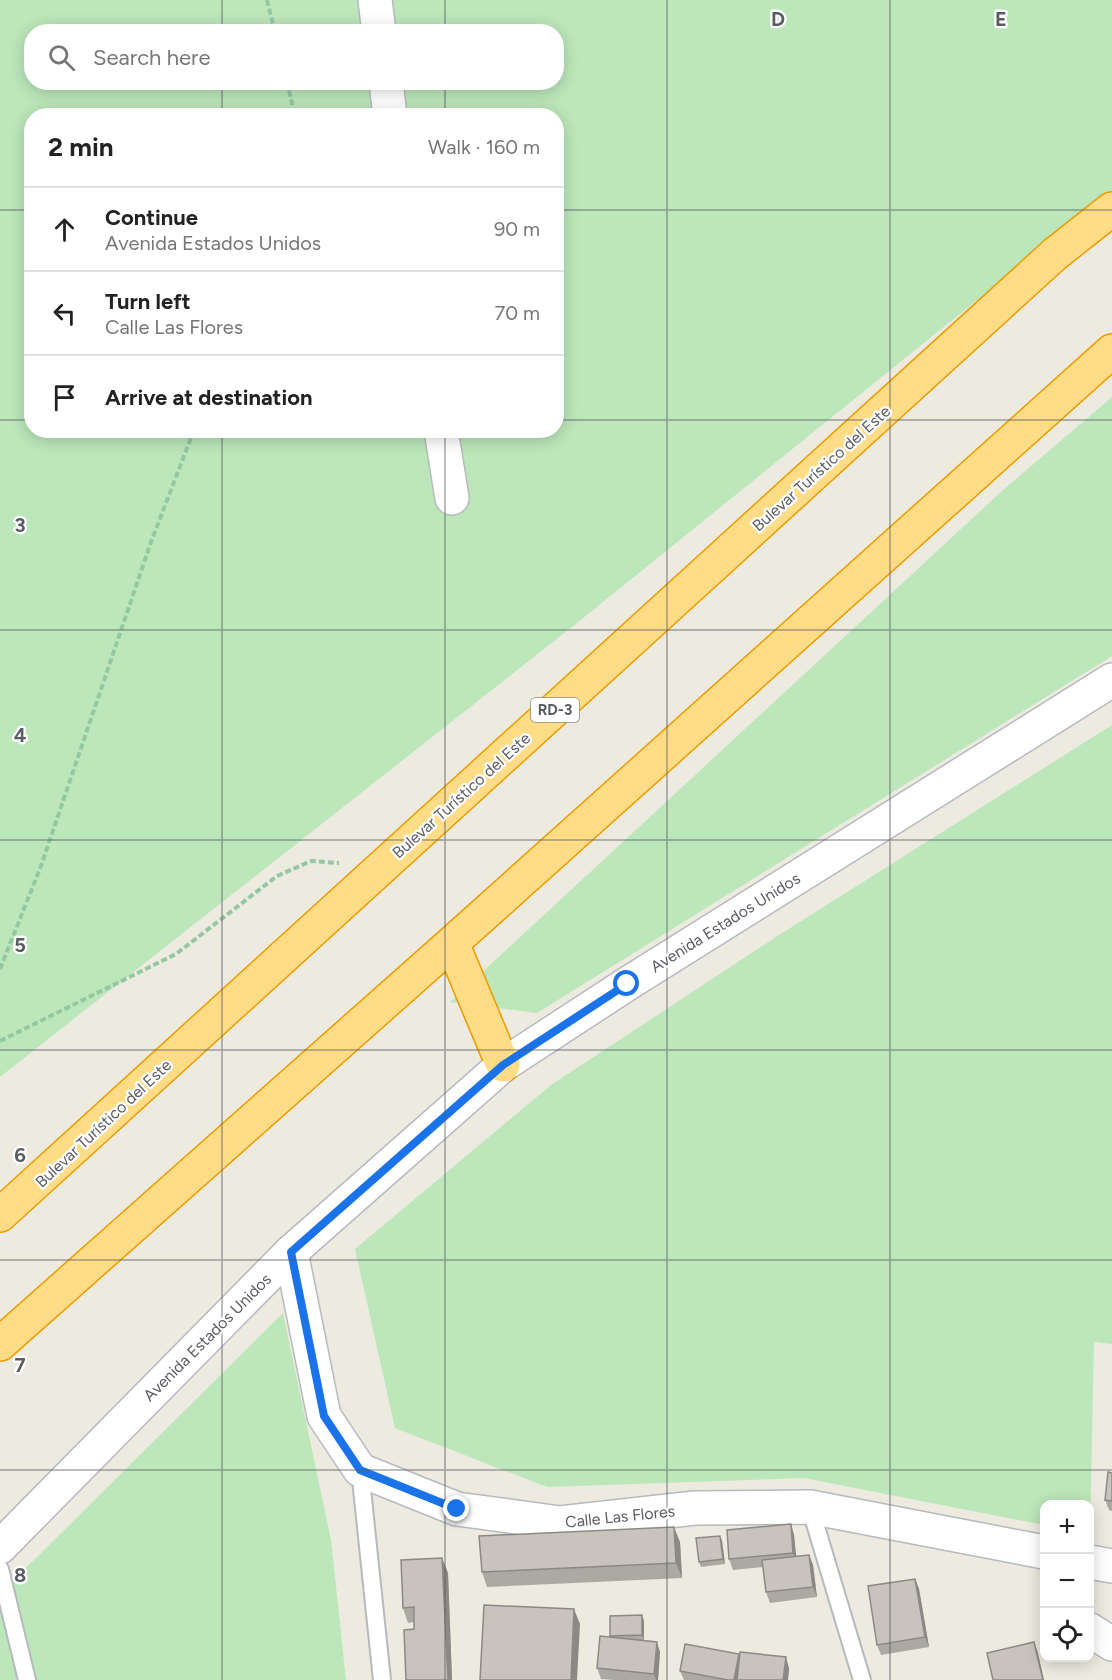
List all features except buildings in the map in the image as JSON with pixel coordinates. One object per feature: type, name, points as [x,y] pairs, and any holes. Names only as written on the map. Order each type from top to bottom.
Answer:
[{"type":"highway","name":"Bulevar Turístico del Este","points":[[0,1215],[1055,254],[1112,209]]},
{"type":"highway","points":[[0,1344],[452,943],[1112,351]]},
{"type":"highway","points":[[452,943],[503,1065]]},
{"type":"street","points":[[375,0],[378,24]]},
{"type":"street","points":[[387,90],[389,108]]},
{"type":"street","points":[[442,438],[452,498]]},
{"type":"street","name":"Avenida Estados Unidos","points":[[0,1546],[291,1252],[503,1065],[627,984],[1112,680]]},
{"type":"street","points":[[291,1252],[324,1416],[360,1470]]},
{"type":"street","name":"Calle Las Flores","points":[[360,1470],[457,1509],[560,1523],[695,1508],[810,1507],[1033,1550]]},
{"type":"street","points":[[1033,1550],[1040,1567]]},
{"type":"street","points":[[1094,1563],[1112,1566]]},
{"type":"street","points":[[1094,1633],[1112,1644]]},
{"type":"lane","points":[[360,1470],[382,1680]]},
{"type":"lane","points":[[810,1507],[861,1680]]},
{"type":"lane","points":[[0,1569],[27,1680]]},
{"type":"path","points":[[267,0],[272,24]]},
{"type":"path","points":[[289,90],[293,108]]},
{"type":"path","points":[[0,969],[41,866],[147,553],[191,438]]},
{"type":"path","points":[[0,1041],[176,954],[277,876],[311,861],[343,863],[374,874]]},
{"type":"green space","points":[[0,0],[1112,0],[1112,191],[572,627],[0,1077]]},
{"type":"green space","points":[[1112,397],[1112,656],[537,1013],[450,1002],[1003,490]]},
{"type":"green space","points":[[1112,725],[1112,1344],[1094,1342],[1091,1500],[1040,1500],[1040,1524],[804,1478],[547,1487],[395,1428],[355,1249],[551,1085],[779,935]]},
{"type":"green space","points":[[283,1313],[331,1540],[346,1680],[0,1680],[0,1590],[32,1562]]},
{"type":"route","points":[[457,1509],[360,1470],[324,1416],[291,1252],[503,1065],[627,984]]}]
